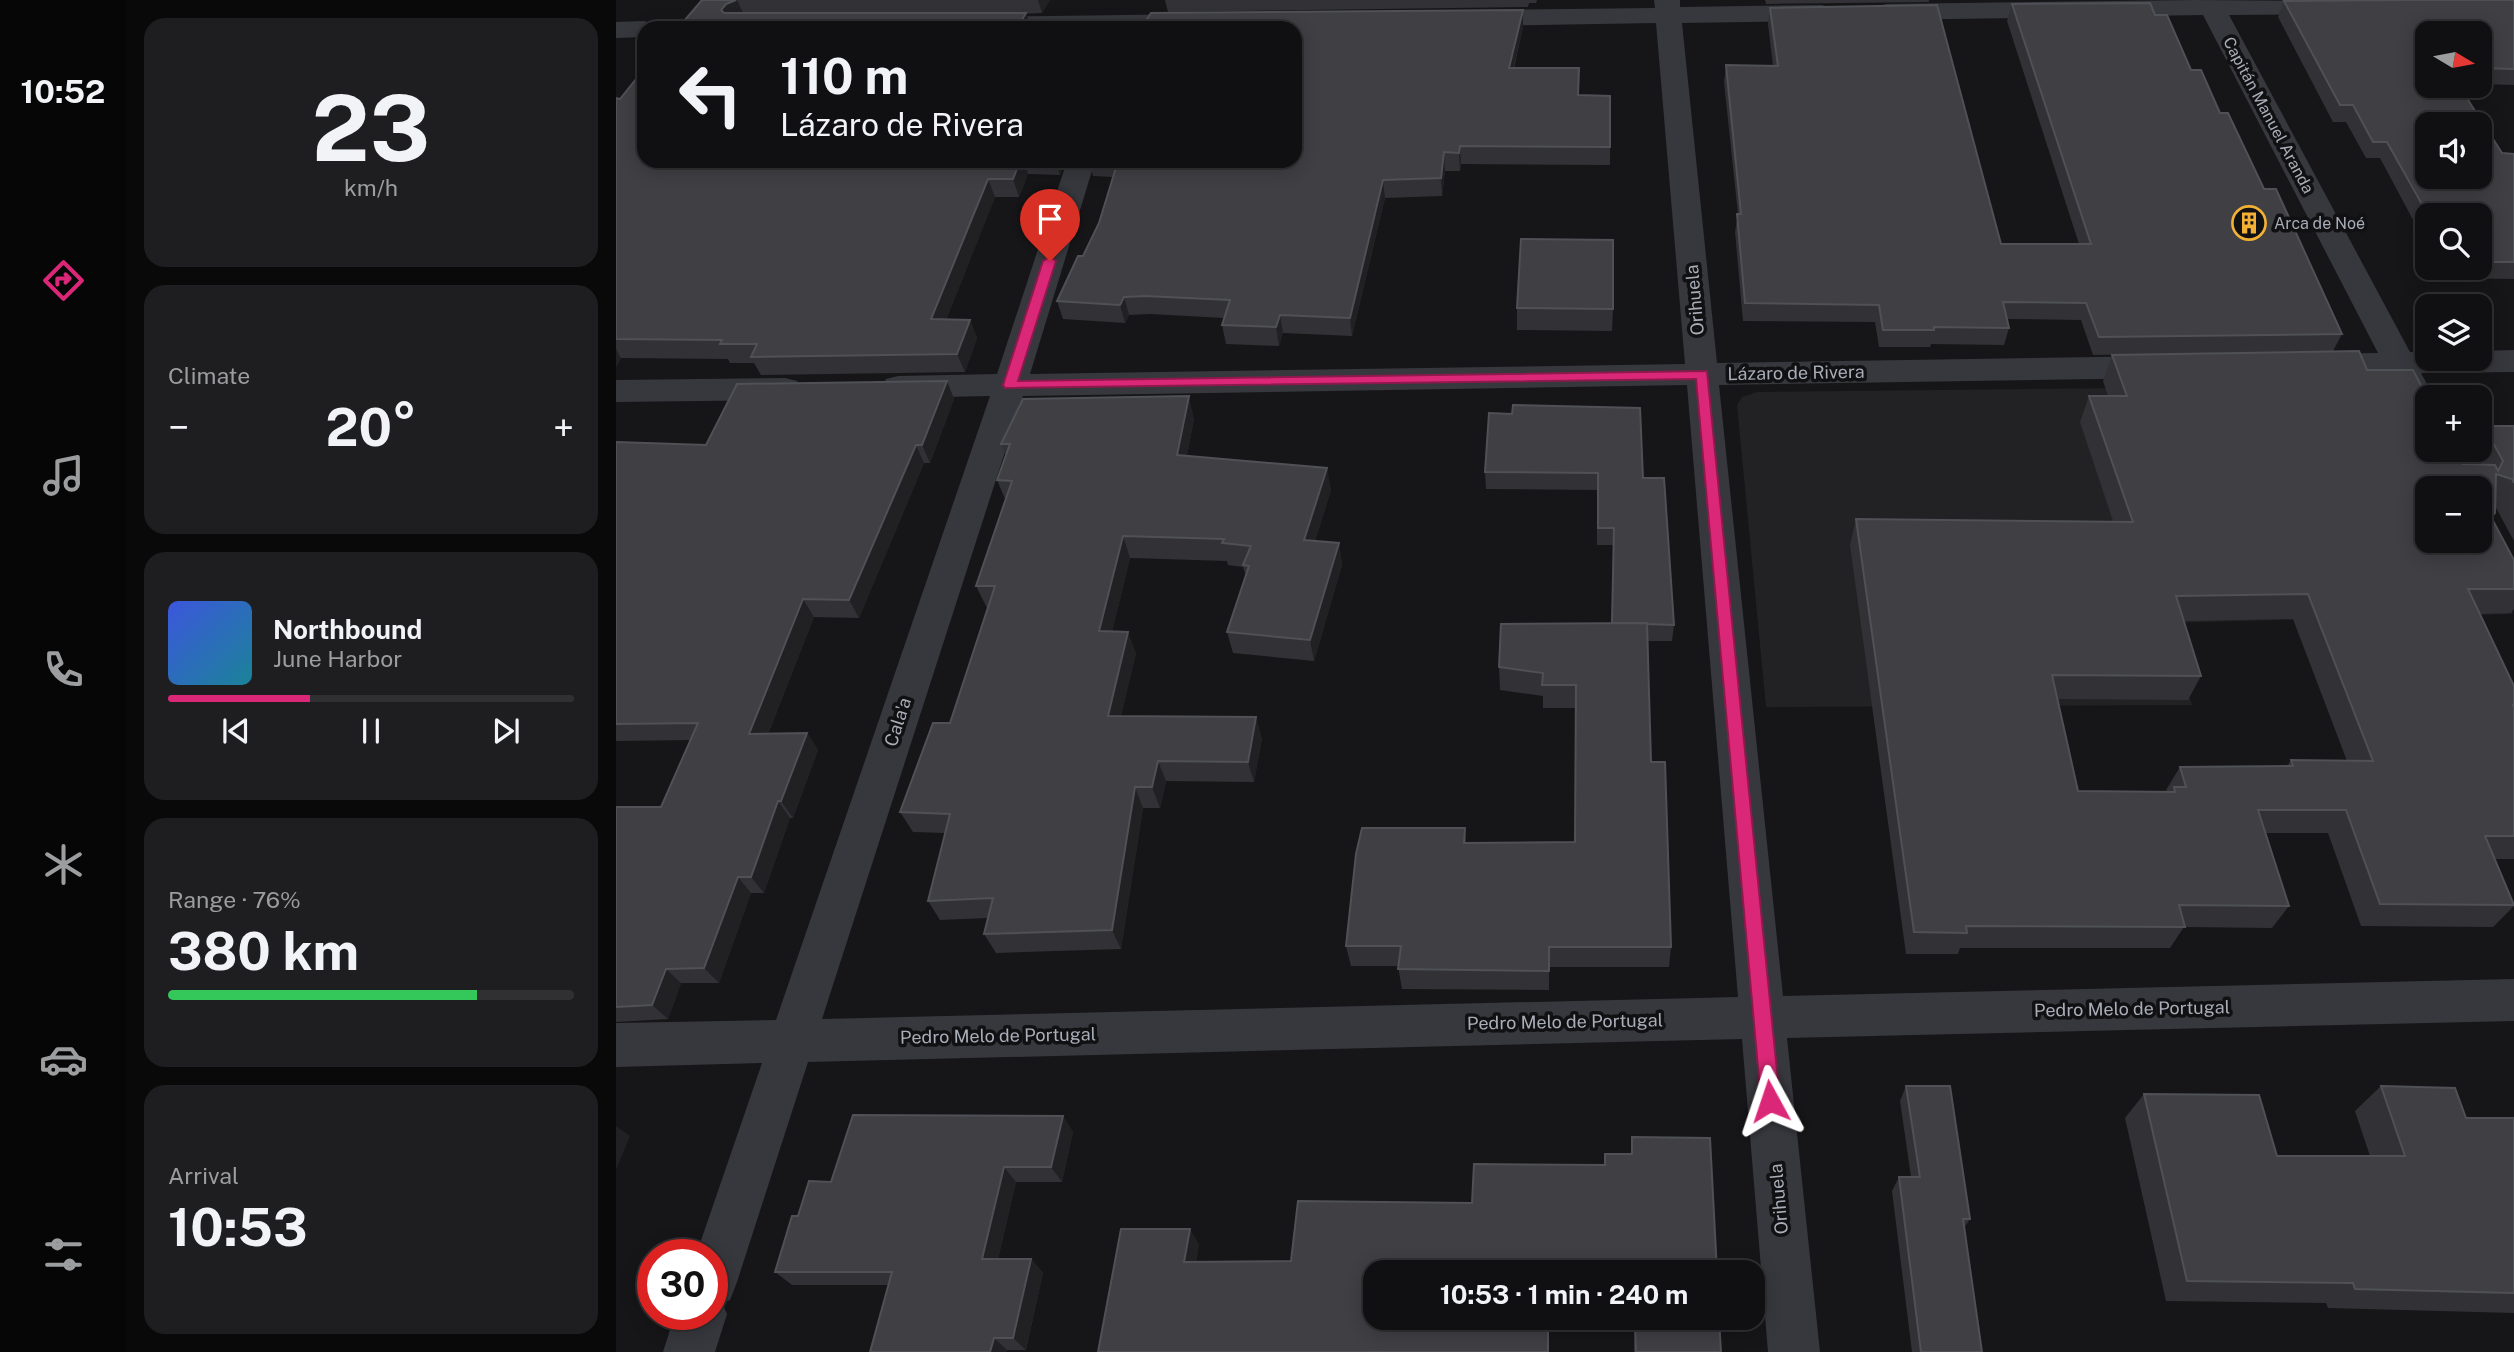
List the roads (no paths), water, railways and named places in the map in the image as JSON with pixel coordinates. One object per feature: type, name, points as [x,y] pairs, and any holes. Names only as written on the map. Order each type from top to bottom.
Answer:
[{"type":"street","points":[[1446,19],[1668,8],[1857,13],[2211,4],[2363,6]]},
{"type":"street","name":"Capitán Manuel Aranda","points":[[2211,4],[2415,392]]},
{"type":"street","name":"Orihuela","points":[[1668,8],[1794,1352]]},
{"type":"street","points":[[1038,21],[1127,17],[1204,21]]},
{"type":"street","points":[[616,30],[637,29]]},
{"type":"street","name":"Cala'a","points":[[726,1239],[1010,385],[1079,168]]},
{"type":"street","points":[[2288,365],[2514,361]]},
{"type":"street","name":"Lázaro de Rivera","points":[[874,387],[2191,367]]},
{"type":"street","points":[[616,391],[820,388]]},
{"type":"street","name":"Pedro Melo de Portugal","points":[[616,1045],[2514,1000]]},
{"type":"street","points":[[689,1352],[696,1330]]},
{"type":"place","name":"Arca de Noé","points":[[2249,223]]}]
